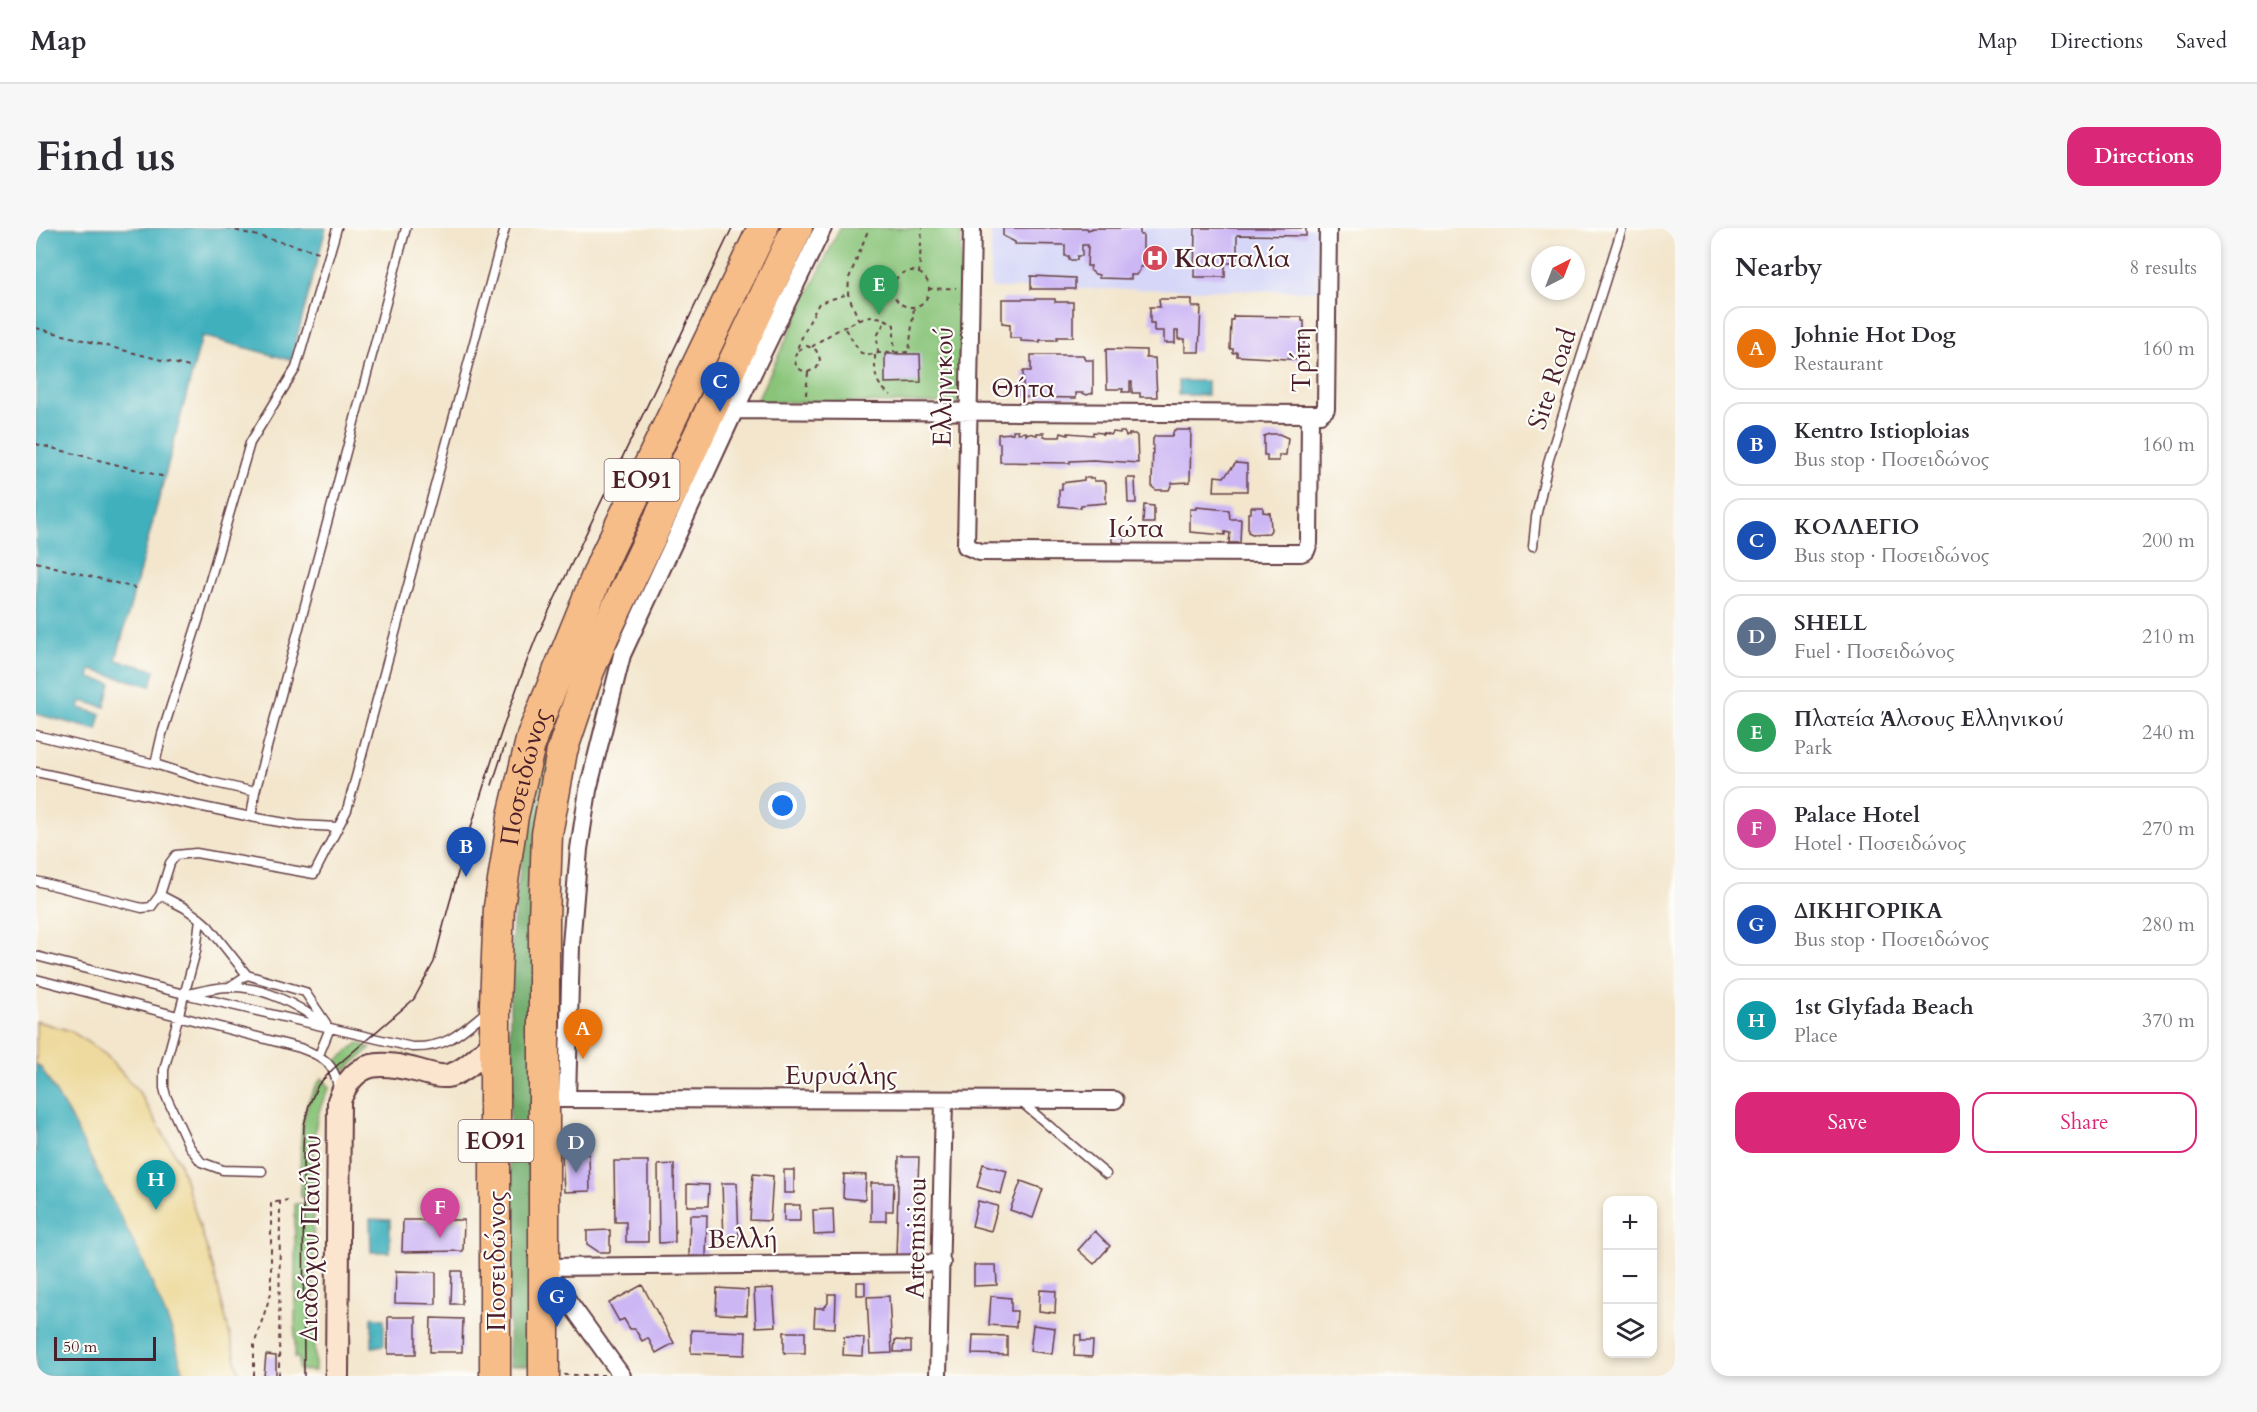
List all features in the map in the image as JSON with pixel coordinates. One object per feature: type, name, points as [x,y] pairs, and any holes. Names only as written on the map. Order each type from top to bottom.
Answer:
[{"type":"highway","name":"Ποσειδώνος","points":[[495,1376],[495,1004],[499,907],[513,816],[532,736],[571,636],[603,561],[763,228]]},
{"type":"highway","name":"Ποσειδώνος","points":[[554,1376],[544,1267],[556,1099],[544,918],[547,834],[562,752],[589,671],[615,639],[796,228]]},
{"type":"highway","points":[[571,636],[615,639]]},
{"type":"street","points":[[615,639],[735,410],[823,228]]},
{"type":"street","name":"Ελληνικού","points":[[966,546],[972,228]]},
{"type":"street","name":"Τρίτη","points":[[1306,551],[1310,543],[1310,414],[1320,414],[1326,409],[1328,228]]},
{"type":"street","name":"Θήτα","points":[[735,410],[1310,414]]},
{"type":"street","name":"Ιώτα","points":[[966,546],[980,552],[1301,553],[1306,551]]},
{"type":"street","points":[[339,1101],[344,1087],[351,1078],[368,1066],[383,1063],[447,1076],[456,1074],[496,1041]]},
{"type":"street","name":"Ευρυάλης","points":[[556,1099],[1116,1100]]},
{"type":"street","name":"Artemisiou","points":[[938,1376],[944,1100]]},
{"type":"street","name":"Διαδόχου Παύλου","points":[[337,1376],[339,1101]]},
{"type":"street","name":"Βελλή","points":[[544,1267],[942,1263]]},
{"type":"street","points":[[544,1267],[620,1374]]},
{"type":"lane","points":[[155,764],[250,442],[296,368],[336,228]]},
{"type":"lane","points":[[251,817],[255,792],[406,228]]},
{"type":"lane","points":[[36,881],[142,908],[151,907],[160,895],[170,863],[180,853],[196,853],[314,874],[347,810],[505,228]]},
{"type":"lane","name":"Site Road","points":[[1533,546],[1536,517],[1549,459],[1622,228]]},
{"type":"lane","points":[[36,735],[155,764],[211,782],[255,792]]},
{"type":"lane","points":[[36,772],[251,817],[297,825],[338,827]]},
{"type":"lane","points":[[160,895],[185,908],[208,926],[248,975],[305,992],[330,1028]]},
{"type":"lane","points":[[200,919],[196,951],[164,1070],[164,1088],[189,1146],[201,1162],[214,1168],[262,1171]]},
{"type":"lane","points":[[36,956],[183,994],[412,1047],[435,1046],[455,1038],[495,1004]]},
{"type":"lane","points":[[229,987],[248,975]]},
{"type":"lane","points":[[36,979],[300,1048],[319,1055],[337,1076],[339,1101]]},
{"type":"lane","points":[[183,994],[229,987],[248,988],[294,1004],[330,1028]]},
{"type":"lane","points":[[319,1055],[330,1028]]},
{"type":"lane","points":[[1018,1100],[1106,1174]]},
{"type":"path","points":[[227,228],[319,252]]},
{"type":"path","points":[[859,321],[848,294],[849,278],[868,228]]},
{"type":"path","points":[[919,274],[922,228]]},
{"type":"path","points":[[906,273],[919,274],[926,280],[928,289],[924,302],[914,307],[908,307],[898,301],[893,290],[897,279],[906,273]]},
{"type":"path","points":[[928,289],[972,287]]},
{"type":"path","points":[[812,347],[819,354],[820,364],[813,371],[808,372],[799,368],[795,360],[819,303],[848,294]]},
{"type":"path","points":[[845,328],[861,353],[909,352],[914,307]]},
{"type":"path","points":[[798,350],[802,347],[812,347],[870,317],[886,320],[894,325],[894,352]]},
{"type":"path","points":[[886,320],[877,336],[875,376],[882,389],[894,397],[895,411]]},
{"type":"path","points":[[36,328],[193,368]]},
{"type":"path","points":[[805,410],[808,372]]},
{"type":"path","points":[[36,444],[165,477]]},
{"type":"path","points":[[36,562],[135,588]]},
{"type":"path","points":[[254,1376],[254,1345],[271,1293],[271,1203],[288,1200]]},
{"type":"path","points":[[279,1376],[280,1201]]},
{"type":"path","points":[[554,1376],[620,1374]]},
{"type":"shaded area","name":"Κασταλία","points":[[991,228],[1319,228],[1319,291],[991,288]]},
{"type":"green space","points":[[776,228],[782,228],[598,611],[611,572]]},
{"type":"green space","points":[[840,228],[961,228],[960,403],[756,402]]},
{"type":"green space","points":[[575,669],[555,728],[531,1366],[509,1366],[510,954],[520,868],[535,783],[552,721]]},
{"type":"green space","points":[[358,1043],[371,1048],[343,1072],[335,1062]]},
{"type":"green space","points":[[322,1078],[330,1087],[323,1100],[316,1126],[313,1154],[313,1197],[301,1197],[303,1120],[313,1091]]},
{"type":"green space","points":[[295,1204],[313,1204],[315,1371],[299,1370],[299,1358],[295,1358]]},
{"type":"sand","points":[[36,1021],[71,1031],[106,1055],[139,1092],[179,1161],[214,1271],[240,1376],[184,1376],[172,1331],[69,1115],[41,1068],[36,1064]]},
{"type":"water","points":[[36,228],[326,228],[291,360],[202,336],[116,660],[155,670],[151,686],[91,670],[89,678],[111,683],[105,707],[81,701],[79,708],[101,714],[97,730],[36,714]]},
{"type":"water","points":[[1179,381],[1207,381],[1207,395],[1179,395]]},
{"type":"water","points":[[36,1064],[41,1068],[69,1115],[142,1259],[172,1331],[184,1376],[36,1376]]},
{"type":"water","points":[[370,1219],[390,1220],[390,1252],[371,1252]]},
{"type":"water","points":[[372,1317],[384,1319],[384,1345],[372,1347]]},
{"type":"building","points":[[1003,228],[1087,228],[1088,230],[1138,228],[1140,235],[1143,235],[1143,267],[1140,267],[1136,275],[1131,275],[1131,279],[1099,278],[1099,275],[1090,270],[1091,266],[1087,266],[1088,245],[1082,245],[1082,256],[1077,256],[1077,260],[1069,260],[1069,256],[1065,256],[1065,245],[1015,244],[1003,236]]},
{"type":"building","points":[[1195,228],[1306,228],[1306,236],[1237,235],[1237,263],[1225,263],[1225,277],[1194,277]]},
{"type":"building","points":[[1031,276],[1075,278],[1075,289],[1031,289]]},
{"type":"building","points":[[1002,299],[1055,299],[1055,302],[1073,302],[1073,337],[1057,337],[1057,340],[1040,340],[1040,342],[1010,338],[1010,324],[1002,323]]},
{"type":"building","points":[[1159,299],[1192,299],[1192,307],[1201,307],[1199,352],[1185,352],[1185,339],[1178,339],[1178,331],[1175,331],[1175,343],[1164,343],[1164,331],[1154,331],[1154,323],[1150,323],[1150,307],[1160,307]]},
{"type":"building","points":[[1233,316],[1302,317],[1304,349],[1302,349],[1302,360],[1237,356],[1237,352],[1233,353],[1233,349],[1230,349]]},
{"type":"building","points":[[1106,349],[1146,350],[1146,358],[1155,358],[1157,397],[1140,397],[1140,393],[1132,393],[1132,382],[1130,382],[1130,392],[1122,392],[1123,389],[1107,389]]},
{"type":"building","points":[[885,354],[920,354],[921,382],[885,383]]},
{"type":"building","points":[[1031,355],[1083,355],[1085,360],[1093,360],[1093,393],[1087,395],[1076,393],[1076,398],[1023,397],[1023,371],[1031,371]]},
{"type":"building","points":[[1013,430],[1018,430],[1017,433],[1026,432],[1026,435],[1044,433],[1047,437],[1060,437],[1061,433],[1093,435],[1093,432],[1111,435],[1113,432],[1124,432],[1126,436],[1135,434],[1138,463],[1093,460],[1070,461],[1070,463],[1000,462],[998,434],[1013,433]]},
{"type":"building","points":[[1174,430],[1191,430],[1190,482],[1172,483],[1169,490],[1156,490],[1152,487],[1153,439],[1155,436],[1172,436]]},
{"type":"building","points":[[1279,434],[1288,438],[1286,455],[1279,455],[1279,461],[1267,461],[1267,455],[1264,455],[1264,436]]},
{"type":"building","points":[[1236,463],[1247,464],[1247,491],[1214,491],[1215,476],[1224,477]]},
{"type":"building","points":[[1084,478],[1094,478],[1094,481],[1106,483],[1106,503],[1081,505],[1081,508],[1059,506],[1059,490],[1062,490],[1062,483],[1084,480]]},
{"type":"building","points":[[1127,478],[1135,478],[1136,503],[1128,503]]},
{"type":"building","points":[[1144,505],[1154,506],[1154,523],[1143,523]]},
{"type":"building","points":[[1196,507],[1229,510],[1230,519],[1241,519],[1240,543],[1229,543],[1230,533],[1225,532],[1225,535],[1190,532],[1190,509],[1196,509]]},
{"type":"building","points":[[1251,507],[1263,507],[1263,512],[1270,513],[1271,530],[1269,533],[1252,534],[1248,532],[1248,513],[1251,513]]},
{"type":"building","points":[[1112,529],[1124,530],[1124,543],[1112,542]]},
{"type":"building","points":[[589,1154],[590,1191],[564,1192],[562,1155]]},
{"type":"building","points":[[899,1157],[919,1157],[915,1259],[896,1258]]},
{"type":"building","points":[[614,1161],[648,1161],[648,1242],[626,1242],[626,1222],[615,1222]]},
{"type":"building","points":[[674,1164],[675,1242],[659,1243],[658,1165]]},
{"type":"building","points":[[983,1164],[1007,1171],[1001,1194],[977,1187]]},
{"type":"building","points":[[784,1170],[794,1170],[794,1193],[784,1193]]},
{"type":"building","points":[[753,1174],[773,1176],[770,1221],[750,1220]]},
{"type":"building","points":[[844,1174],[866,1175],[865,1200],[843,1198]]},
{"type":"building","points":[[1021,1181],[1043,1189],[1033,1218],[1010,1210]]},
{"type":"building","points":[[722,1183],[737,1183],[739,1241],[724,1241]]},
{"type":"building","points":[[871,1183],[894,1183],[893,1211],[886,1211],[886,1221],[871,1221]]},
{"type":"building","points":[[687,1184],[709,1185],[708,1206],[687,1206]]},
{"type":"building","points":[[978,1201],[998,1206],[991,1231],[972,1226]]},
{"type":"building","points":[[784,1205],[800,1205],[800,1221],[784,1221]]},
{"type":"building","points":[[833,1209],[834,1234],[814,1235],[813,1210]]},
{"type":"building","points":[[690,1215],[707,1215],[706,1257],[689,1256]]},
{"type":"building","points":[[403,1220],[464,1220],[463,1251],[402,1252]]},
{"type":"building","points":[[610,1230],[610,1252],[599,1252],[587,1244],[587,1231]]},
{"type":"building","points":[[1095,1231],[1110,1246],[1094,1264],[1078,1250]]},
{"type":"building","points":[[974,1265],[996,1265],[997,1285],[974,1286]]},
{"type":"building","points":[[396,1271],[436,1272],[436,1304],[395,1303]]},
{"type":"building","points":[[452,1271],[462,1271],[462,1304],[451,1304]]},
{"type":"building","points":[[857,1282],[865,1282],[865,1295],[857,1295]]},
{"type":"building","points":[[642,1285],[674,1343],[656,1353],[648,1338],[642,1341],[635,1329],[630,1329],[624,1319],[619,1321],[609,1303]]},
{"type":"building","points":[[717,1288],[748,1290],[747,1315],[716,1314]]},
{"type":"building","points":[[773,1288],[776,1326],[756,1327],[754,1289]]},
{"type":"building","points":[[1040,1290],[1056,1291],[1055,1313],[1039,1311]]},
{"type":"building","points":[[828,1294],[836,1294],[835,1328],[814,1327],[815,1308],[824,1308],[828,1303]]},
{"type":"building","points":[[889,1296],[892,1353],[870,1354],[867,1297]]},
{"type":"building","points":[[991,1296],[1011,1298],[1011,1311],[1017,1311],[1016,1327],[989,1325]]},
{"type":"building","points":[[388,1317],[416,1317],[416,1354],[388,1354]]},
{"type":"building","points":[[431,1318],[463,1319],[462,1352],[430,1352]]},
{"type":"building","points":[[1033,1325],[1055,1328],[1052,1354],[1030,1351]]},
{"type":"building","points":[[691,1330],[746,1332],[745,1355],[691,1353]]},
{"type":"building","points":[[784,1332],[805,1332],[805,1353],[784,1353]]},
{"type":"building","points":[[973,1335],[1007,1336],[1007,1355],[972,1354]]},
{"type":"building","points":[[1075,1335],[1081,1335],[1081,1341],[1093,1341],[1092,1357],[1074,1356]]},
{"type":"building","points":[[844,1337],[864,1338],[863,1356],[843,1355]]},
{"type":"building","points":[[895,1340],[911,1341],[911,1352],[894,1352]]},
{"type":"building","points":[[266,1355],[276,1356],[276,1376],[264,1376]]},
{"type":"tram line","points":[[304,1376],[303,1151],[304,1125],[309,1105],[318,1085],[333,1069],[414,999],[434,962],[480,798],[506,717],[536,638],[732,228]]},
{"type":"tram line","points":[[492,785],[505,745]]},
{"type":"place","name":"Κασταλία","points":[[1155,258]]},
{"type":"place","name":"Πλατεία Άλσους Ελληνικού","points":[[879,315]]},
{"type":"place","name":"ΚΟΛΛΕΓΙΟ","points":[[720,412]]},
{"type":"place","name":"Kentro Istioploias","points":[[466,877]]},
{"type":"place","name":"Johnie Hot Dog","points":[[583,1059]]},
{"type":"place","name":"SHELL","points":[[576,1173]]},
{"type":"place","name":"1st Glyfada Beach","points":[[156,1210]]},
{"type":"place","name":"Palace Hotel","points":[[440,1238]]},
{"type":"place","name":"ΔΙΚΗΓΟΡΙΚΑ","points":[[557,1327]]}]
